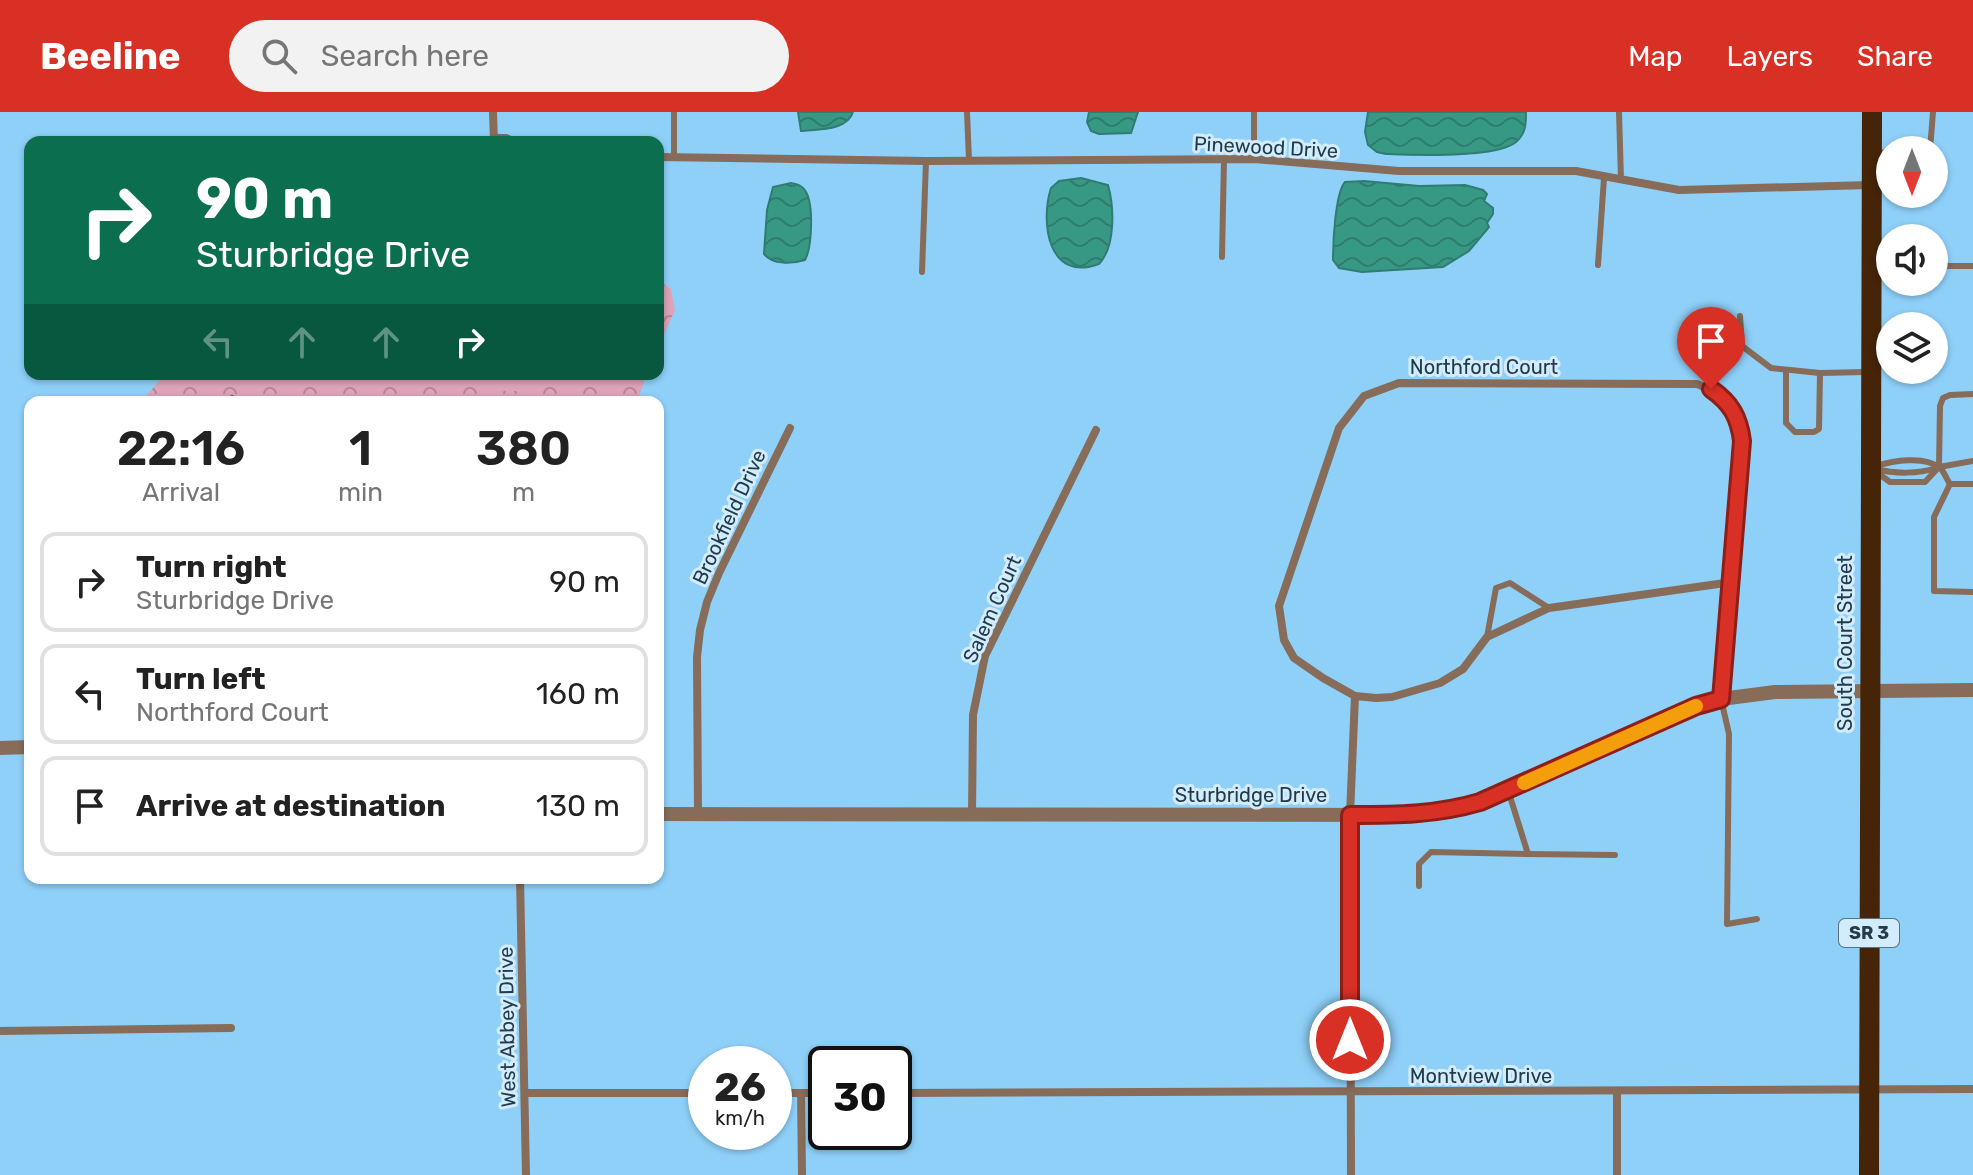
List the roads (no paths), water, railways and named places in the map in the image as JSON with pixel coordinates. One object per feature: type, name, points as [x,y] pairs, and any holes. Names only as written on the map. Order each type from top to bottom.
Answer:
[{"type":"main road","name":"South Court Street","points":[[1872,112],[1877,136]]},
{"type":"main road","name":"South Court Street","points":[[1876,168],[1871,185],[1876,231]]},
{"type":"main road","name":"South Court Street","points":[[1869,1175],[1869,467],[1870,372],[1877,296]]},
{"type":"street","points":[[493,112],[494,136]]},
{"type":"street","name":"Pinewood Drive","points":[[664,157],[926,161],[1254,159],[1399,171],[1576,171],[1679,190],[1871,185]]},
{"type":"street","name":"Northford Court","points":[[1355,696],[1294,658],[1284,640],[1279,606],[1339,428],[1364,396],[1399,383],[1697,384],[1711,389],[1734,411],[1742,441],[1721,699]]},
{"type":"street","name":"Brookfield Drive","points":[[698,814],[697,657],[700,630],[719,573],[790,428]]},
{"type":"street","name":"Salem Court","points":[[972,815],[973,715],[985,656],[1096,430]]},
{"type":"street","points":[[1351,1175],[1350,815],[1355,696],[1392,697],[1440,683],[1463,669],[1487,637],[1549,608],[1732,582]]},
{"type":"street","name":"Sturbridge Drive","points":[[664,814],[1418,815],[1449,811],[1508,790],[1696,706],[1721,699],[1775,692],[1973,690]]},
{"type":"street","points":[[0,748],[24,747]]},
{"type":"street","name":"West Abbey Drive","points":[[520,884],[526,1175]]},
{"type":"street","points":[[0,1031],[231,1028]]},
{"type":"street","name":"Montview Drive","points":[[912,1093],[1973,1089]]},
{"type":"street","points":[[1617,1091],[1617,1175]]},
{"type":"street","points":[[525,1093],[688,1093]]},
{"type":"street","points":[[792,1093],[808,1093]]},
{"type":"street","points":[[801,1093],[802,1175]]},
{"type":"lane","points":[[674,112],[674,157]]},
{"type":"lane","points":[[967,112],[969,160]]},
{"type":"lane","points":[[1254,112],[1254,159]]},
{"type":"lane","points":[[1619,112],[1621,180]]},
{"type":"lane","points":[[1931,136],[1933,112]]},
{"type":"lane","points":[[1222,257],[1224,159]]},
{"type":"lane","points":[[922,272],[926,161]]},
{"type":"lane","points":[[1598,265],[1604,178]]},
{"type":"lane","points":[[1948,266],[1973,266]]},
{"type":"lane","points":[[1740,316],[1742,346],[1771,368],[1820,373],[1870,372]]},
{"type":"lane","points":[[1786,370],[1786,423],[1795,432],[1819,429],[1820,373]]},
{"type":"lane","points":[[1950,484],[1939,467],[1940,406],[1943,398],[1950,395],[1973,394]]},
{"type":"lane","points":[[1869,467],[1890,462],[1925,461],[1939,467],[1973,461]]},
{"type":"lane","points":[[1869,467],[1890,482],[1925,482],[1939,467]]},
{"type":"lane","points":[[1950,484],[1973,484]]},
{"type":"lane","points":[[1950,484],[1934,517],[1934,591],[1973,592]]},
{"type":"lane","points":[[1487,637],[1496,588],[1510,583],[1549,608]]},
{"type":"lane","points":[[1721,699],[1729,734],[1727,924],[1757,919]]},
{"type":"lane","points":[[1508,790],[1528,854]]},
{"type":"lane","points":[[1419,886],[1419,864],[1431,852],[1615,855]]},
{"type":"water","points":[[798,112],[853,112],[845,123],[838,126],[801,131]]},
{"type":"water","points":[[1089,112],[1138,112],[1131,133],[1099,134],[1091,131],[1087,122]]},
{"type":"water","points":[[1368,112],[1526,112],[1526,120],[1524,131],[1517,141],[1493,151],[1454,155],[1386,154],[1368,145],[1365,132]]},
{"type":"water","points":[[1081,178],[1108,185],[1112,204],[1111,237],[1105,256],[1099,264],[1082,268],[1068,265],[1058,257],[1048,232],[1047,217],[1051,188],[1059,181]]},
{"type":"water","points":[[1345,182],[1419,186],[1465,185],[1483,190],[1487,194],[1484,201],[1493,208],[1487,223],[1489,227],[1469,251],[1443,267],[1362,272],[1339,268],[1333,260],[1339,197]]},
{"type":"water","points":[[791,183],[803,188],[807,194],[811,234],[805,260],[783,263],[764,254],[767,210],[773,187]]}]
